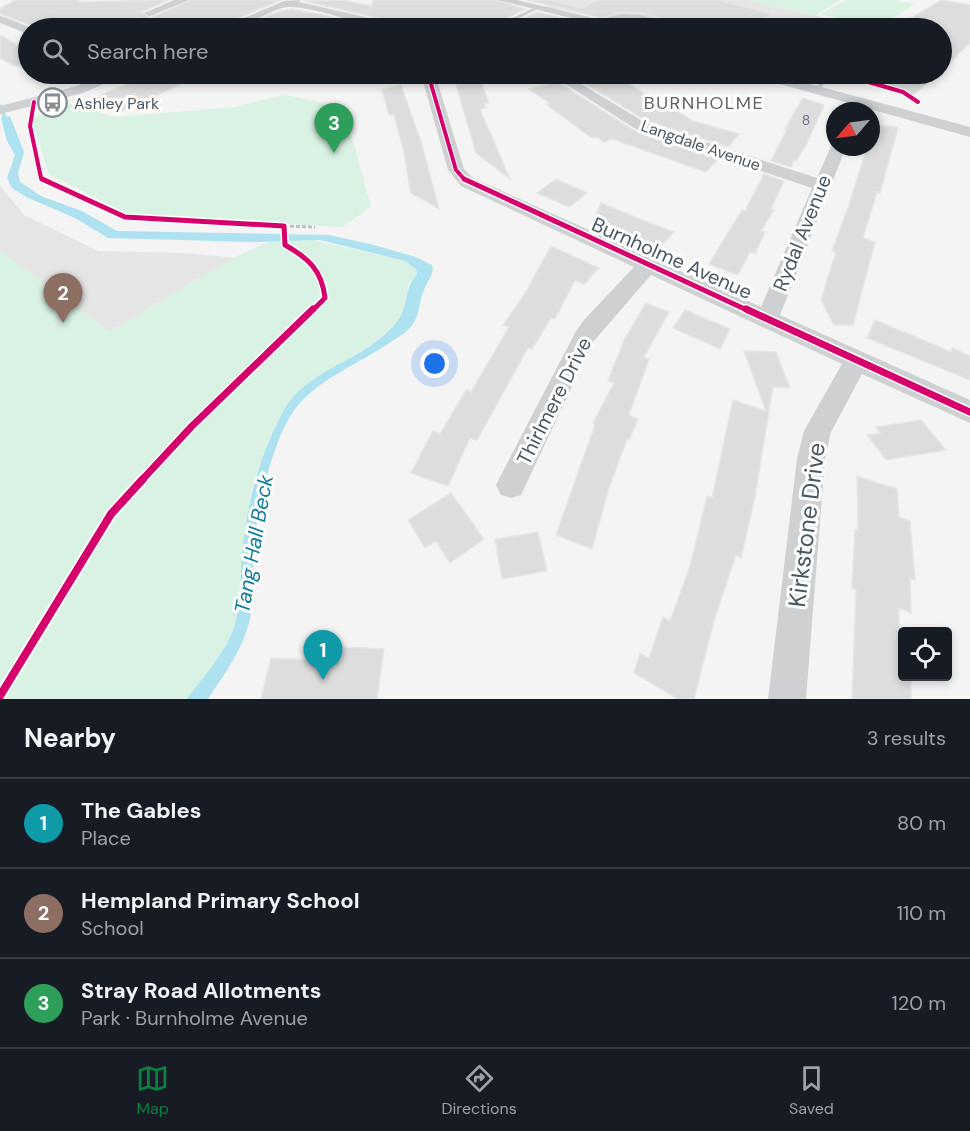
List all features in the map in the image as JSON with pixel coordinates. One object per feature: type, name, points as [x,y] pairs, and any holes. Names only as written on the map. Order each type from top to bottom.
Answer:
[{"type":"street","points":[[148,13],[184,0]]},
{"type":"street","points":[[503,0],[590,18]]},
{"type":"street","points":[[252,18],[292,2],[358,18]]},
{"type":"street","points":[[0,19],[18,27]]},
{"type":"street","points":[[0,110],[94,84]]},
{"type":"street","name":"Burnholme Avenue","points":[[431,84],[460,177],[970,412]]},
{"type":"street","name":"Langdale Avenue","points":[[569,84],[639,125],[820,185]]},
{"type":"street","points":[[800,84],[849,102]]},
{"type":"street","points":[[880,111],[970,132]]},
{"type":"street","name":"Rydal Avenue","points":[[767,319],[834,156]]},
{"type":"street","name":"Thirlmere Drive","points":[[511,485],[583,339],[648,265]]},
{"type":"street","name":"Kirkstone Drive","points":[[787,699],[811,459],[818,431],[857,360]]},
{"type":"lane","points":[[516,18],[537,8]]},
{"type":"lane","points":[[606,18],[606,10],[646,18]]},
{"type":"lane","points":[[620,18],[635,15]]},
{"type":"lane","points":[[816,88],[819,84]]},
{"type":"path","points":[[273,225],[284,228],[315,227]]},
{"type":"path","points":[[284,228],[285,238]]},
{"type":"shaded area","points":[[556,0],[747,0],[825,18],[602,18],[545,7]]},
{"type":"shaded area","points":[[0,186],[24,215],[98,251],[186,253],[233,258],[0,398]]},
{"type":"green space","points":[[747,0],[840,0],[815,16]]},
{"type":"green space","points":[[846,0],[895,0],[914,4],[894,18],[838,18],[821,14]]},
{"type":"green space","points":[[284,95],[344,107],[371,207],[342,227],[126,214],[49,174],[33,124],[33,118],[68,103],[114,117],[235,107]]},
{"type":"green space","points":[[313,240],[405,261],[414,266],[417,274],[408,285],[404,308],[396,323],[373,344],[324,373],[298,392],[283,412],[260,463],[251,491],[236,619],[228,641],[215,661],[187,699],[0,699],[0,251],[110,332],[233,258],[268,242]]},
{"type":"water","points":[[10,116],[24,152],[18,173],[20,182],[41,196],[82,211],[117,231],[329,235],[413,256],[432,265],[432,275],[425,286],[417,316],[411,327],[398,338],[314,390],[293,412],[285,425],[272,459],[259,514],[254,547],[252,610],[247,630],[238,651],[208,699],[187,699],[219,655],[234,627],[238,609],[247,516],[260,464],[274,430],[283,412],[303,387],[371,345],[393,326],[403,310],[410,284],[417,274],[416,269],[405,261],[320,240],[251,242],[108,238],[75,218],[26,197],[12,188],[7,178],[15,155],[7,141],[1,118]]},
{"type":"building","points":[[15,0],[78,0],[79,2],[168,0],[142,12],[150,18],[18,18],[18,21],[0,14],[0,9]]},
{"type":"building","points":[[191,0],[281,0],[239,18],[150,18]]},
{"type":"building","points":[[342,0],[372,6],[373,0],[496,0],[525,9],[507,18],[378,18],[303,1]]},
{"type":"building","points":[[527,0],[550,0],[583,8],[596,0],[718,0],[774,14],[767,18],[659,18],[642,13],[620,12],[603,18]]},
{"type":"building","points":[[941,0],[970,5],[970,43],[952,60],[952,18],[911,18]]},
{"type":"building","points":[[291,9],[335,18],[263,18]]},
{"type":"building","points":[[537,12],[562,18],[524,18]]},
{"type":"building","points":[[0,35],[18,45],[18,66],[0,58]]},
{"type":"building","points":[[128,84],[181,84],[123,111],[91,99]]},
{"type":"building","points":[[456,84],[482,84],[489,103],[484,103],[486,108],[480,109],[510,179],[476,153]]},
{"type":"building","points":[[561,84],[633,130],[718,159],[706,172],[612,139],[604,142],[597,137],[592,138],[529,89]]},
{"type":"building","points":[[586,84],[630,84],[672,111],[675,110],[693,121],[739,134],[728,147],[645,120]]},
{"type":"building","points":[[881,84],[926,84],[912,96],[907,92]]},
{"type":"building","points":[[401,85],[422,145],[439,209],[411,193],[394,114],[389,115],[382,89]]},
{"type":"building","points":[[803,98],[824,105],[807,143],[791,167],[771,161],[787,129],[785,129]]},
{"type":"building","points":[[880,126],[898,127],[881,190],[880,193],[877,192],[863,238],[875,242],[853,325],[834,325],[821,300],[836,252],[832,251],[864,156],[880,156]]},
{"type":"building","points":[[764,174],[784,181],[771,209],[774,210],[761,231],[765,232],[755,254],[750,252],[738,275],[709,264],[742,210],[745,211]]},
{"type":"building","points":[[556,179],[587,193],[569,207],[537,193]]},
{"type":"building","points":[[601,203],[674,232],[660,247],[594,218]]},
{"type":"building","points":[[551,246],[599,268],[584,284],[575,280],[555,319],[551,318],[532,349],[528,348],[477,440],[470,438],[448,486],[411,473],[433,431],[440,434],[466,390],[471,392],[509,327],[503,325],[524,295]]},
{"type":"building","points":[[646,303],[669,312],[644,357],[649,359],[629,415],[638,419],[629,440],[627,439],[609,488],[592,549],[556,535],[595,425],[593,423],[614,383],[608,381],[624,340]]},
{"type":"building","points":[[685,310],[730,329],[720,349],[673,328]]},
{"type":"building","points":[[875,320],[951,352],[952,348],[970,356],[970,380],[867,338]]},
{"type":"building","points":[[744,351],[776,352],[790,388],[773,387],[755,497],[741,558],[736,555],[714,621],[694,699],[678,699],[634,673],[640,653],[649,658],[663,617],[670,621],[690,566],[707,496],[712,498],[733,400],[766,411]]},
{"type":"building","points":[[921,420],[946,450],[886,460],[867,435],[881,433],[876,427]]},
{"type":"building","points":[[857,476],[897,489],[899,517],[910,521],[915,580],[910,578],[911,613],[899,608],[898,627],[898,681],[911,681],[911,699],[852,699],[856,590],[852,588],[855,529],[858,531]]},
{"type":"building","points":[[451,493],[484,539],[450,563],[436,541],[425,548],[408,520]]},
{"type":"building","points":[[538,532],[547,571],[502,579],[495,539]]},
{"type":"building","points":[[344,647],[384,649],[377,699],[261,699],[271,658],[341,661]]},
{"type":"waterway","name":"Tang Hall Beck","points":[[0,105],[8,126]]},
{"type":"cycle path","points":[[431,84],[456,170],[467,182],[970,412]]},
{"type":"cycle path","points":[[875,84],[903,92],[918,102]]},
{"type":"cycle path","points":[[0,696],[111,514],[192,426],[325,298],[322,279],[314,265],[285,245],[284,226],[125,217],[41,178],[30,126],[34,102]]},
{"type":"place","name":"Ashley Park","points":[[53,103]]},
{"type":"place","name":"Stray Road Allotments","points":[[334,153]]},
{"type":"place","name":"Hempland Primary School","points":[[63,323]]},
{"type":"place","name":"The Gables","points":[[323,680]]},
{"type":"district","name":"BURNHOLME","points":[[704,103]]}]
